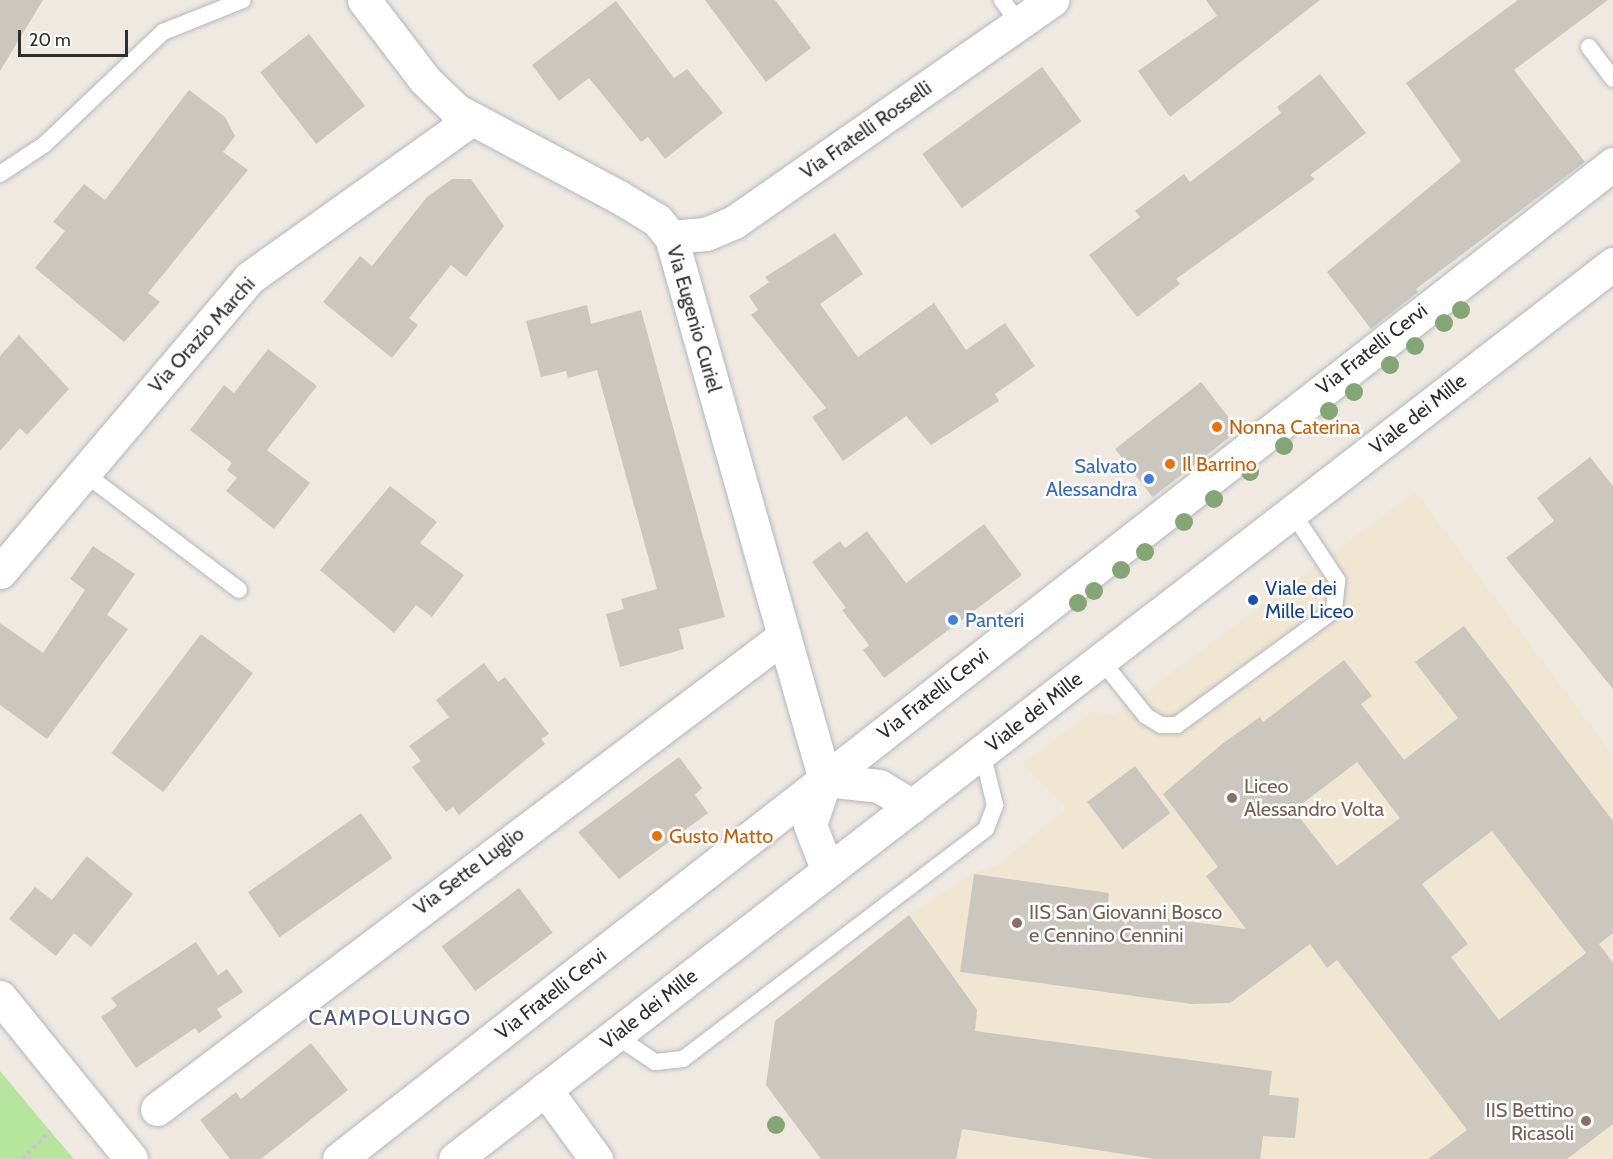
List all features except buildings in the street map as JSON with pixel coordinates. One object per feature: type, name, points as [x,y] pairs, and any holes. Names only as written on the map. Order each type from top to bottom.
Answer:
[{"type":"street","name":"Via Eugenio Curiel","points":[[364,0],[433,89],[472,119],[627,202],[671,237],[825,780]]},
{"type":"street","name":"Via Fratelli Rosselli","points":[[671,237],[706,234],[734,222],[1010,12],[1052,0]]},
{"type":"street","name":"Via Orazio Marchi","points":[[0,572],[249,278],[472,119]]},
{"type":"street","name":"Via Fratelli Cervi","points":[[339,1159],[1613,164]]},
{"type":"street","name":"Viale dei Mille","points":[[455,1159],[1613,264]]},
{"type":"street","name":"Via Sette Luglio","points":[[157,1109],[324,980],[784,636]]},
{"type":"street","points":[[828,871],[810,825],[825,780],[879,786],[912,806]]},
{"type":"street","points":[[0,997],[131,1159]]},
{"type":"street","points":[[545,1089],[596,1159]]},
{"type":"lane","points":[[0,174],[45,144],[163,32],[243,0]]},
{"type":"lane","points":[[1589,47],[1613,80]]},
{"type":"lane","points":[[84,473],[239,590]]},
{"type":"lane","points":[[1101,660],[1153,721],[1177,725],[1334,610],[1337,580],[1292,512]]},
{"type":"lane","points":[[615,1035],[655,1062],[683,1059],[986,830],[995,804],[982,752]]},
{"type":"path","points":[[22,1159],[50,1131]]},
{"type":"shaded area","points":[[1415,492],[1613,755],[1613,1159],[821,1159],[766,1085],[775,1021],[909,915],[967,876],[999,864],[1067,808],[1022,764],[1093,711],[1113,716]]},
{"type":"green space","points":[[0,1071],[50,1131],[74,1159],[0,1159]]},
{"type":"place","name":"Nonna Caterina","points":[[1217,427]]},
{"type":"place","name":"Il Barrino","points":[[1170,464]]},
{"type":"place","name":"Salvato Alessandra","points":[[1149,479]]},
{"type":"place","name":"Viale dei Mille Liceo","points":[[1253,600]]},
{"type":"place","name":"Panteri","points":[[953,620]]},
{"type":"place","name":"Liceo Alessandro Volta","points":[[1232,798]]},
{"type":"place","name":"Gusto Matto","points":[[657,836]]},
{"type":"place","name":"IIS San Giovanni Bosco e Cennino Cennini","points":[[1017,923]]},
{"type":"place","name":"IIS Bettino Ricasoli","points":[[1586,1121]]},
{"type":"district","name":"CAMPOLUNGO","points":[[390,1018]]}]
